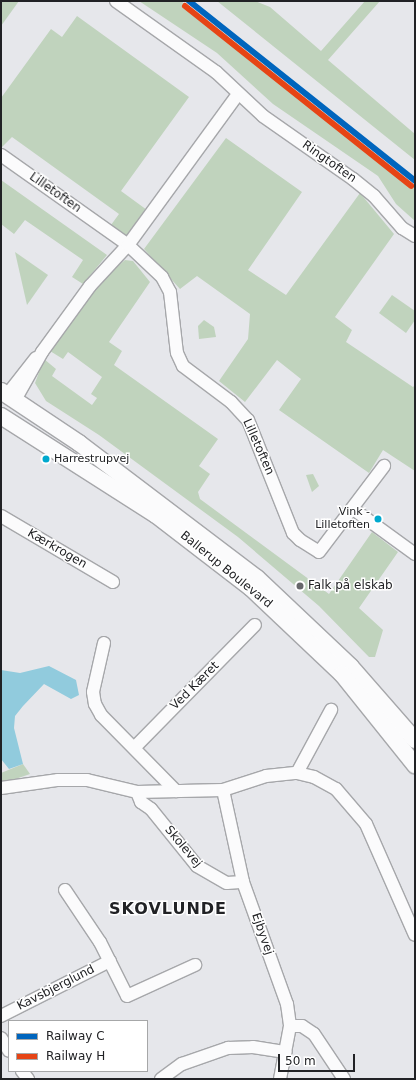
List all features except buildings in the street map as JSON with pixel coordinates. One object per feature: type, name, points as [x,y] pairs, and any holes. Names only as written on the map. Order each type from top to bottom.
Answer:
[{"type":"street","name":"Ringtoften","points":[[116,1],[216,72],[263,116],[374,196],[402,228],[415,236]]},
{"type":"street","points":[[4,406],[90,286],[128,245],[238,94]]},
{"type":"street","name":"Lilletoften","points":[[1,155],[128,245],[169,287],[177,353],[183,366],[231,402],[248,420],[296,537],[319,552],[384,466]]},
{"type":"street","name":"Ballerup Boulevard","points":[[4,406],[79,443],[257,578],[351,667],[415,740]]},
{"type":"street","name":"Ballerup Boulevard","points":[[4,406],[156,515],[251,588],[342,674],[415,765]]},
{"type":"street","points":[[353,508],[415,554]]},
{"type":"street","name":"Kærkrogen","points":[[1,516],[114,582]]},
{"type":"street","name":"Ved Kæret","points":[[134,747],[254,626]]},
{"type":"street","points":[[104,643],[93,692],[95,704],[101,715],[176,791]]},
{"type":"street","points":[[297,773],[331,710]]},
{"type":"street","points":[[1,788],[58,780],[87,780],[137,792],[223,790],[266,776],[297,773],[314,777],[333,786],[366,824],[415,935]]},
{"type":"street","name":"Ejbyvej","points":[[223,790],[243,882],[287,1004],[290,1026],[280,1079]]},
{"type":"street","name":"Skolevej","points":[[137,792],[141,802],[151,809],[197,866],[227,883],[243,882]]},
{"type":"street","name":"Kavsbjerglund","points":[[65,890],[110,961],[127,996],[196,966]]},
{"type":"street","name":"Kavsbjerglund","points":[[1,1016],[110,961]]},
{"type":"street","points":[[290,1026],[302,1026],[314,1034],[344,1079]]},
{"type":"street","points":[[1,1038],[8,1049]]},
{"type":"street","points":[[161,1079],[182,1064],[228,1048],[253,1047],[286,1052]]},
{"type":"green space","points":[[1,1],[19,1],[1,26]]},
{"type":"green space","points":[[139,1],[181,1],[415,187],[415,221],[396,204],[378,176],[273,104],[217,53]]},
{"type":"green space","points":[[217,1],[255,1],[270,7],[321,51],[365,1],[380,1],[328,60],[415,134],[415,160]]},
{"type":"green space","points":[[77,16],[189,97],[121,191],[147,210],[128,237],[111,225],[119,214],[12,137],[1,148],[1,98],[51,29],[62,37]]},
{"type":"green space","points":[[226,138],[302,192],[248,270],[286,295],[360,193],[394,234],[335,317],[352,330],[346,342],[413,387],[415,385],[415,471],[383,450],[369,473],[279,410],[301,379],[277,360],[245,402],[219,381],[248,339],[250,314],[197,276],[180,289],[144,249]]},
{"type":"green space","points":[[1,180],[107,255],[83,284],[72,277],[83,260],[25,220],[14,234],[1,224]]},
{"type":"green space","points":[[15,252],[48,275],[27,305]]},
{"type":"green space","points":[[125,260],[133,261],[150,282],[109,342],[122,351],[114,365],[218,439],[199,466],[210,474],[198,492],[200,499],[329,594],[372,532],[398,552],[359,608],[383,630],[375,657],[369,657],[319,606],[238,537],[99,435],[46,401],[35,383],[44,359],[56,369],[52,376],[92,405],[97,398],[91,394],[102,377],[68,352],[63,359],[50,351],[105,277]]},
{"type":"green space","points":[[392,295],[415,311],[415,320],[406,333],[379,313]]},
{"type":"green space","points":[[204,320],[214,327],[216,337],[199,339],[198,326]]},
{"type":"green space","points":[[313,474],[319,486],[312,492],[306,475]]},
{"type":"green space","points":[[23,764],[30,774],[1,784],[1,773]]},
{"type":"water","points":[[49,666],[76,680],[79,695],[71,699],[44,684],[23,706],[15,716],[14,728],[23,764],[9,769],[1,759],[1,670],[20,673]]},
{"type":"rail line","name":"C","points":[[189,1],[415,181]]},
{"type":"rail line","name":"H","points":[[185,6],[411,186]]},
{"type":"place","name":"Harrestrupvej","points":[[46,459]]},
{"type":"place","name":"Vink - Lilletoften","points":[[378,519]]},
{"type":"place","name":"Falk på elskab","points":[[300,586]]},
{"type":"district","name":"SKOVLUNDE","points":[[168,909]]}]
